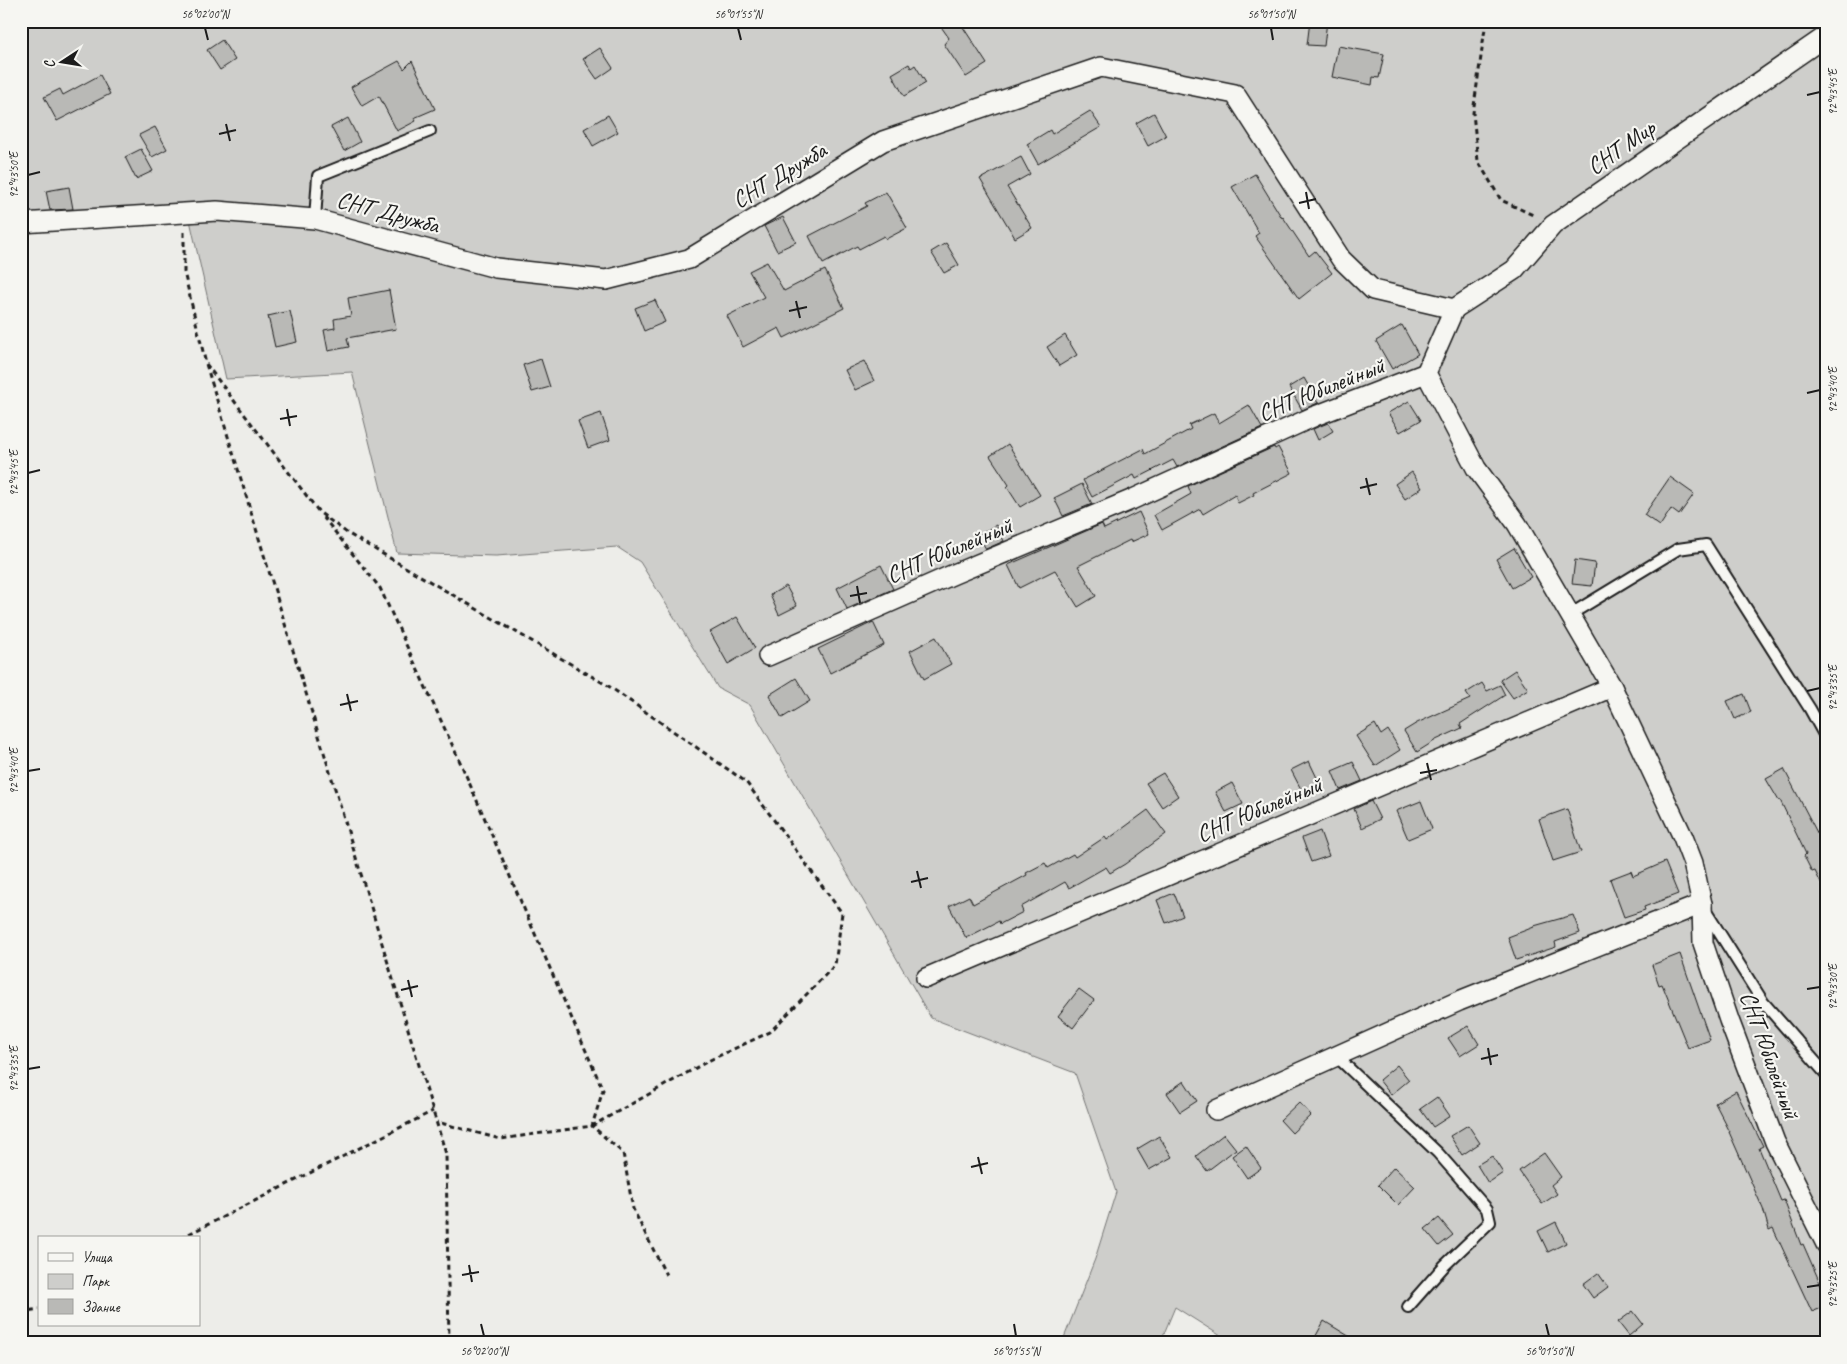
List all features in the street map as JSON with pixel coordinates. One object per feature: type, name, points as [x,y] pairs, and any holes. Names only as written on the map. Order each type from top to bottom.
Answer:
[{"type":"street","name":"СНТ Мир","points":[[1454,309],[1514,270],[1553,225],[1826,36]]},
{"type":"street","name":"СНТ Дружба","points":[[21,223],[217,211],[315,218],[496,268],[606,280],[689,259],[883,141],[1100,67],[1235,94],[1341,259],[1373,290],[1454,309]]},
{"type":"street","points":[[1426,373],[1454,309]]},
{"type":"street","name":"СНТ Юбилейный","points":[[768,656],[954,574],[1131,500],[1315,416],[1426,373],[1476,468],[1517,524],[1612,687],[1683,837],[1693,863],[1702,904],[1703,943],[1729,1020],[1775,1142],[1826,1244]]},
{"type":"street","name":"СНТ Юбилейный","points":[[926,978],[1612,687]]},
{"type":"street","points":[[1216,1110],[1459,1001],[1702,904]]},
{"type":"lane","points":[[315,218],[318,176],[430,131]]},
{"type":"lane","points":[[1571,614],[1678,549],[1706,545],[1826,738]]},
{"type":"lane","points":[[1702,904],[1762,1002],[1826,1074]]},
{"type":"lane","points":[[1336,1056],[1438,1153],[1487,1209],[1490,1222],[1445,1265],[1408,1307]]},
{"type":"path","points":[[1486,21],[1473,113],[1478,161],[1501,200],[1553,225]]},
{"type":"path","points":[[184,213],[184,272],[206,364],[446,1154],[449,1343]]},
{"type":"path","points":[[206,364],[319,512],[380,588],[461,764],[602,1090],[592,1126]]},
{"type":"path","points":[[319,512],[347,533],[610,686],[746,782],[842,913],[835,965],[770,1032],[710,1060],[592,1126],[500,1139],[437,1122]]},
{"type":"path","points":[[185,1236],[433,1111]]},
{"type":"path","points":[[592,1126],[623,1153],[633,1209],[666,1275]]},
{"type":"path","points":[[21,1312],[38,1309]]},
{"type":"green space","points":[[21,21],[1826,21],[1826,1343],[1232,1343],[1175,1307],[1160,1343],[1062,1343],[1095,1259],[1116,1192],[1075,1073],[931,1018],[750,705],[718,688],[640,562],[617,547],[496,556],[397,553],[352,372],[226,379],[187,207],[21,219]]},
{"type":"building","points":[[937,21],[959,21],[987,64],[966,77],[944,44],[949,38]]},
{"type":"building","points":[[1310,21],[1327,21],[1324,46],[1307,45]]},
{"type":"building","points":[[222,40],[235,60],[220,70],[207,50]]},
{"type":"building","points":[[1338,46],[1384,54],[1379,78],[1373,77],[1372,85],[1332,77]]},
{"type":"building","points":[[600,48],[613,68],[597,79],[583,59]]},
{"type":"building","points":[[399,61],[404,69],[412,61],[435,109],[414,118],[416,121],[397,131],[379,96],[362,106],[351,87]]},
{"type":"building","points":[[909,64],[911,68],[915,65],[926,83],[904,96],[892,74]]},
{"type":"building","points":[[100,75],[110,94],[57,121],[44,97],[60,89],[63,95]]},
{"type":"building","points":[[1090,111],[1101,127],[1038,164],[1027,144],[1050,130],[1052,134]]},
{"type":"building","points":[[1154,113],[1166,136],[1148,146],[1136,123]]},
{"type":"building","points":[[608,115],[618,132],[593,146],[584,129]]},
{"type":"building","points":[[348,118],[360,142],[344,151],[331,127]]},
{"type":"building","points":[[155,127],[167,149],[152,157],[139,135]]},
{"type":"building","points":[[141,149],[153,171],[136,179],[125,157]]},
{"type":"building","points":[[1021,157],[1030,174],[1007,187],[1032,228],[1015,238],[980,179]]},
{"type":"building","points":[[1255,174],[1282,218],[1309,256],[1315,251],[1332,273],[1299,299],[1255,236],[1259,233],[1232,187]]},
{"type":"building","points":[[69,187],[73,209],[50,210],[46,191]]},
{"type":"building","points":[[886,192],[907,228],[886,239],[884,236],[859,249],[857,246],[823,264],[809,236],[867,206],[865,203]]},
{"type":"building","points":[[783,217],[796,242],[777,251],[764,226]]},
{"type":"building","points":[[946,243],[959,265],[944,273],[931,252]]},
{"type":"building","points":[[767,262],[784,291],[825,270],[844,308],[784,338],[779,328],[743,347],[727,316],[764,297],[749,271]]},
{"type":"building","points":[[389,290],[396,329],[347,338],[349,347],[328,351],[324,330],[335,328],[334,319],[351,316],[348,298]]},
{"type":"building","points":[[655,300],[665,322],[644,331],[635,308]]},
{"type":"building","points":[[290,311],[297,342],[275,347],[268,316]]},
{"type":"building","points":[[1402,325],[1418,354],[1392,369],[1376,341]]},
{"type":"building","points":[[1065,335],[1077,355],[1059,366],[1047,347]]},
{"type":"building","points":[[541,359],[550,387],[532,392],[523,365]]},
{"type":"building","points":[[864,361],[874,381],[855,390],[845,370]]},
{"type":"building","points":[[1304,378],[1318,403],[1302,410],[1289,387]]},
{"type":"building","points":[[1409,401],[1421,420],[1400,432],[1388,413]]},
{"type":"building","points":[[1249,405],[1262,428],[1177,467],[1173,460],[1136,479],[1134,475],[1092,497],[1083,480],[1143,449],[1145,454],[1191,429],[1189,425],[1214,413],[1219,423]]},
{"type":"building","points":[[601,413],[610,440],[588,448],[578,421]]},
{"type":"building","points":[[1328,423],[1333,431],[1318,440],[1313,429]]},
{"type":"building","points":[[1008,444],[1040,495],[1020,507],[1007,487],[1009,485],[990,456]]},
{"type":"building","points":[[1274,447],[1275,449],[1278,447],[1292,473],[1238,503],[1235,495],[1203,514],[1200,509],[1162,530],[1154,515],[1191,494],[1188,486]]},
{"type":"building","points":[[1412,472],[1422,488],[1405,499],[1395,484]]},
{"type":"building","points":[[1670,477],[1694,494],[1679,515],[1671,509],[1660,526],[1644,515]]},
{"type":"building","points":[[1082,484],[1092,504],[1063,516],[1054,498]]},
{"type":"building","points":[[1139,512],[1149,534],[1131,542],[1130,540],[1078,566],[1096,596],[1078,607],[1055,570],[1019,588],[1008,565],[1102,524],[1104,529]]},
{"type":"building","points":[[996,525],[1004,541],[986,549],[978,535]]},
{"type":"building","points":[[1514,548],[1531,577],[1512,588],[1496,559]]},
{"type":"building","points":[[1575,560],[1595,563],[1592,586],[1572,584]]},
{"type":"building","points":[[881,565],[893,589],[847,609],[837,588]]},
{"type":"building","points":[[786,586],[797,606],[779,615],[770,595]]},
{"type":"building","points":[[737,617],[755,648],[728,664],[710,632]]},
{"type":"building","points":[[873,622],[884,645],[830,673],[818,649]]},
{"type":"building","points":[[936,637],[951,664],[924,679],[910,651]]},
{"type":"building","points":[[1515,670],[1528,689],[1513,698],[1500,680]]},
{"type":"building","points":[[796,678],[810,701],[782,718],[769,695]]},
{"type":"building","points":[[1482,683],[1487,691],[1500,685],[1505,695],[1460,724],[1462,728],[1436,740],[1417,752],[1404,731],[1417,723],[1470,699],[1466,693]]},
{"type":"building","points":[[1744,694],[1751,712],[1735,719],[1727,701]]},
{"type":"building","points":[[1375,724],[1381,735],[1388,730],[1400,750],[1375,766],[1356,736]]},
{"type":"building","points":[[1309,761],[1320,784],[1303,793],[1291,770]]},
{"type":"building","points":[[1353,762],[1362,781],[1340,790],[1332,771]]},
{"type":"building","points":[[1784,769],[1824,846],[1826,845],[1826,894],[1815,871],[1812,872],[1804,856],[1806,854],[1780,800],[1766,779]]},
{"type":"building","points":[[1163,773],[1178,796],[1162,807],[1146,783]]},
{"type":"building","points":[[1232,783],[1243,804],[1226,812],[1215,792]]},
{"type":"building","points":[[1371,801],[1380,819],[1362,828],[1354,809]]},
{"type":"building","points":[[1421,801],[1432,829],[1408,839],[1396,811]]},
{"type":"building","points":[[1567,809],[1581,852],[1553,861],[1539,819]]},
{"type":"building","points":[[1148,810],[1166,834],[1125,864],[1110,873],[1106,867],[1069,888],[1065,882],[1021,907],[1023,912],[1000,924],[999,921],[966,938],[949,906],[969,896],[973,904],[1027,875],[1026,873],[1045,863],[1048,868],[1073,854],[1075,857],[1105,837],[1107,840]]},
{"type":"building","points":[[1320,831],[1329,856],[1311,862],[1302,838]]},
{"type":"building","points":[[1665,862],[1678,894],[1644,907],[1645,910],[1624,917],[1610,879],[1631,871],[1633,876]]},
{"type":"building","points":[[1174,893],[1183,916],[1166,923],[1157,900]]},
{"type":"building","points":[[1573,915],[1580,933],[1555,942],[1556,947],[1516,960],[1508,937],[1534,926]]},
{"type":"building","points":[[1680,954],[1710,1040],[1688,1048],[1662,984],[1659,985],[1652,965]]},
{"type":"building","points":[[1079,989],[1094,1000],[1073,1028],[1058,1016]]},
{"type":"building","points":[[1468,1026],[1479,1044],[1460,1056],[1448,1038]]},
{"type":"building","points":[[1397,1065],[1409,1080],[1391,1095],[1379,1080]]},
{"type":"building","points":[[1184,1081],[1197,1101],[1180,1112],[1167,1093]]},
{"type":"building","points":[[1736,1091],[1763,1146],[1759,1148],[1781,1201],[1784,1200],[1801,1245],[1803,1244],[1821,1285],[1826,1283],[1826,1306],[1812,1312],[1773,1228],[1769,1230],[1763,1209],[1730,1132],[1715,1103]]},
{"type":"building","points":[[1437,1097],[1450,1116],[1433,1127],[1420,1109]]},
{"type":"building","points":[[1299,1102],[1311,1115],[1292,1133],[1280,1120]]},
{"type":"building","points":[[1468,1125],[1480,1143],[1462,1155],[1450,1136]]},
{"type":"building","points":[[1224,1134],[1236,1149],[1207,1171],[1196,1156]]},
{"type":"building","points":[[1159,1136],[1172,1157],[1149,1170],[1137,1149]]},
{"type":"building","points":[[1246,1146],[1261,1168],[1247,1178],[1232,1156]]},
{"type":"building","points":[[1544,1153],[1561,1177],[1551,1185],[1557,1194],[1542,1204],[1519,1171]]},
{"type":"building","points":[[1492,1156],[1503,1173],[1488,1183],[1477,1165]]},
{"type":"building","points":[[1394,1167],[1415,1187],[1398,1205],[1378,1185]]},
{"type":"building","points":[[1439,1218],[1453,1235],[1439,1246],[1425,1229]]},
{"type":"building","points":[[1556,1222],[1566,1243],[1548,1252],[1538,1231]]},
{"type":"building","points":[[1598,1273],[1608,1287],[1593,1298],[1583,1284]]},
{"type":"building","points":[[1633,1311],[1643,1324],[1629,1336],[1618,1322]]},
{"type":"building","points":[[1324,1321],[1360,1343],[1312,1343]]}]
